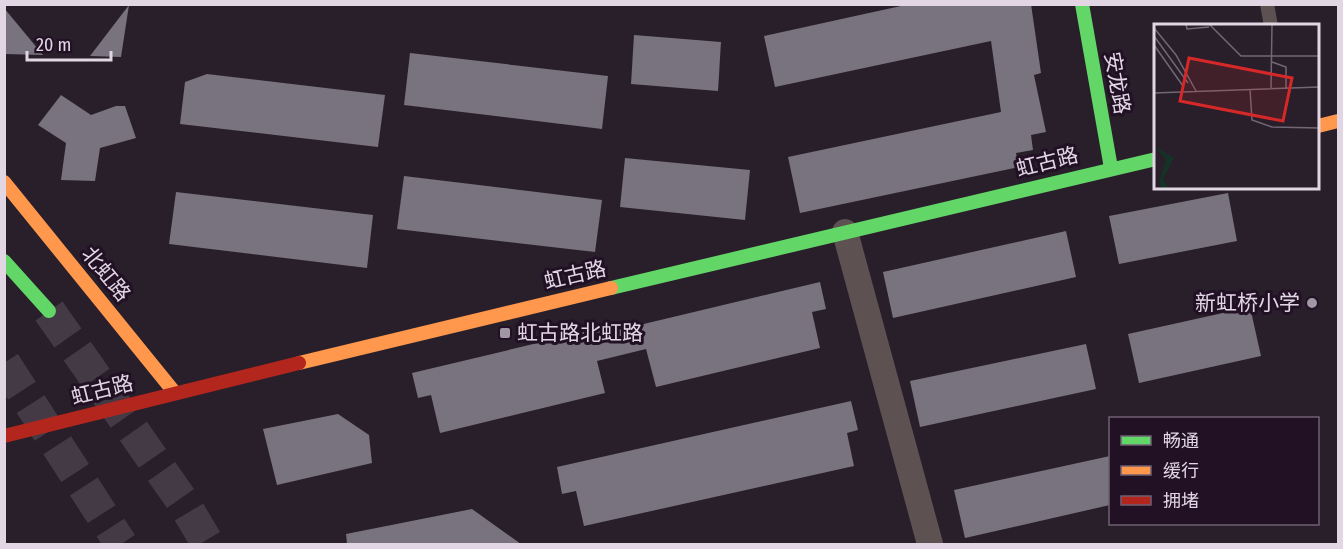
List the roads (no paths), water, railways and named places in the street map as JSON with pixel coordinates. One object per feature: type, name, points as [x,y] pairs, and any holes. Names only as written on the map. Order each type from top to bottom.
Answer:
[{"type":"main road","name":"安龙路","points":[[1082,4],[1111,168]]},
{"type":"main road","points":[[1319,126],[1338,121]]},
{"type":"main road","name":"虹古路","points":[[4,436],[1154,159]]},
{"type":"main road","name":"北虹路","points":[[4,182],[175,393]]},
{"type":"main road","points":[[4,261],[49,311]]},
{"type":"street","points":[[845,232],[930,544]]},
{"type":"lane","points":[[1267,4],[1271,24]]},
{"type":"tunnel","points":[[49,311],[183,502],[208,544]]},
{"type":"tunnel","points":[[4,363],[121,544]]},
{"type":"place","name":"新虹桥小学","points":[[1312,303]]},
{"type":"place","name":"虹古路北虹路","points":[[505,333]]}]
